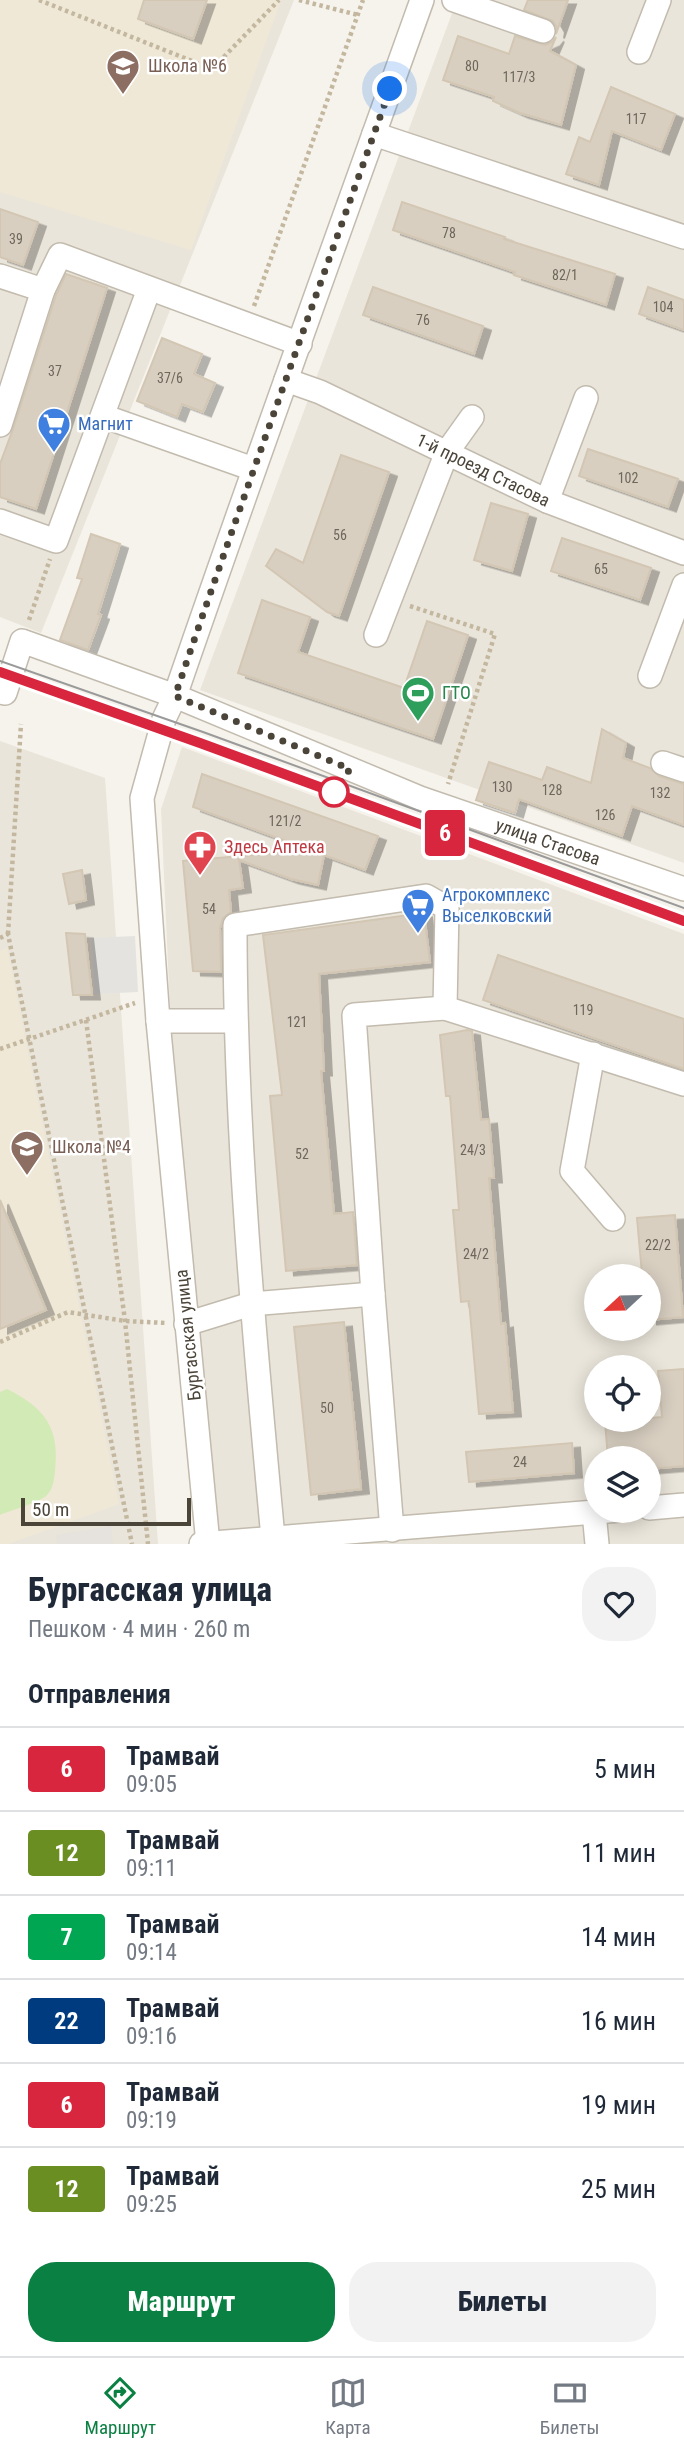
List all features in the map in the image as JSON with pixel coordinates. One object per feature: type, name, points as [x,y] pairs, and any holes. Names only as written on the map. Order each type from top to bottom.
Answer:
[{"type":"street","name":"Бургасская улица","points":[[208,1544],[158,1021],[142,798],[164,719],[175,696],[253,469],[422,0]]},
{"type":"street","points":[[454,0],[543,31]]},
{"type":"street","points":[[639,52],[659,0]]},
{"type":"street","points":[[374,134],[684,237]]},
{"type":"street","points":[[0,425],[43,290],[60,255],[300,344]]},
{"type":"street","points":[[0,276],[43,290]]},
{"type":"street","points":[[0,521],[56,541],[149,289]]},
{"type":"street","name":"1-й проезд Стасова","points":[[286,380],[320,392],[547,501],[684,553]]},
{"type":"street","points":[[547,501],[586,398]]},
{"type":"street","points":[[103,416],[253,469]]},
{"type":"street","points":[[376,635],[447,452],[472,417]]},
{"type":"street","points":[[650,676],[684,585]]},
{"type":"street","points":[[0,692],[5,693],[22,641]]},
{"type":"street","name":"улица Стасова","points":[[22,641],[175,696],[441,805],[684,889]]},
{"type":"street","points":[[273,1538],[251,1304],[235,1021],[234,925],[426,896],[447,908],[445,1008]]},
{"type":"street","points":[[408,1534],[373,1294],[354,1015],[445,1008],[684,1084]]},
{"type":"street","points":[[158,1021],[235,1021]]},
{"type":"street","points":[[593,1054],[572,1171],[613,1219]]},
{"type":"street","points":[[186,1324],[251,1304],[373,1294]]},
{"type":"street","points":[[661,1507],[684,1505]]},
{"type":"street","points":[[201,1544],[273,1538],[408,1534],[584,1513]]},
{"type":"street","points":[[595,1523],[597,1544]]},
{"type":"path","points":[[39,0],[212,69],[279,0]]},
{"type":"path","points":[[299,0],[358,15]]},
{"type":"path","points":[[247,326],[363,0]]},
{"type":"path","points":[[22,641],[56,541]]},
{"type":"path","points":[[390,600],[495,634],[441,805]]},
{"type":"path","points":[[21,724],[8,934],[132,1544]]},
{"type":"path","points":[[0,938],[8,934]]},
{"type":"path","points":[[0,1049],[156,996]]},
{"type":"path","points":[[86,1020],[125,1321],[148,1544]]},
{"type":"path","points":[[0,1342],[68,1312],[125,1321],[186,1324]]},
{"type":"shaded area","points":[[0,0],[294,0],[41,633],[0,617]]},
{"type":"shaded area","name":"Школа №6","points":[[0,0],[281,0],[191,250],[0,192]]},
{"type":"shaded area","points":[[457,0],[684,0],[684,863],[200,690]]},
{"type":"shaded area","points":[[0,741],[105,778],[158,1544],[0,1544]]},
{"type":"shaded area","points":[[182,747],[684,934],[684,1544],[217,1544],[171,1031],[161,809]]},
{"type":"shaded area","points":[[135,936],[138,992],[95,994],[92,938]]},
{"type":"shaded area","name":"Школа №4","points":[[7,948],[119,1504],[8,1544],[0,1544],[0,951]]},
{"type":"shaded area","points":[[111,1526],[113,1544],[57,1544],[56,1535]]},
{"type":"green space","points":[[7,1389],[31,1404],[47,1421],[52,1431],[56,1456],[54,1481],[48,1494],[42,1499],[0,1515],[0,1392]]},
{"type":"building","points":[[144,0],[207,0],[193,39],[138,19]]},
{"type":"building","points":[[528,0],[568,0],[556,34],[557,28],[553,21],[524,10]]},
{"type":"building","points":[[458,36],[509,54],[515,36],[545,45],[556,37],[550,51],[576,65],[561,125],[520,113],[493,101],[494,97],[443,80]]},
{"type":"building","points":[[611,87],[675,114],[661,150],[612,131],[599,185],[566,174],[579,137],[590,142]]},
{"type":"building","points":[[402,202],[505,237],[504,239],[615,274],[606,305],[514,275],[515,272],[393,230]]},
{"type":"building","points":[[0,209],[38,222],[23,265],[0,257]]},
{"type":"building","points":[[66,274],[107,288],[36,509],[0,497],[0,464],[56,295]]},
{"type":"building","points":[[373,287],[483,326],[474,354],[363,315]]},
{"type":"building","points":[[648,287],[684,300],[684,330],[639,314]]},
{"type":"building","points":[[162,338],[202,354],[194,374],[215,383],[203,412],[182,404],[177,417],[137,401]]},
{"type":"building","points":[[588,449],[678,479],[668,507],[579,476]]},
{"type":"building","points":[[341,455],[389,472],[339,616],[327,612],[266,566],[276,549],[303,563]]},
{"type":"building","points":[[491,503],[528,514],[512,571],[474,560]]},
{"type":"building","points":[[91,534],[120,544],[98,614],[101,615],[88,650],[60,640],[82,579],[77,578]]},
{"type":"building","points":[[562,538],[651,568],[640,600],[551,571]]},
{"type":"building","points":[[262,600],[310,617],[298,652],[404,688],[427,621],[468,635],[433,739],[238,673]]},
{"type":"building","points":[[602,729],[626,743],[623,758],[650,768],[659,776],[684,784],[684,825],[632,806],[622,836],[519,799],[515,813],[476,800],[489,762],[542,780],[547,767],[591,783]]},
{"type":"building","points":[[202,774],[378,836],[365,870],[324,855],[318,885],[291,879],[239,860],[243,888],[229,890],[231,912],[223,918],[220,928],[221,972],[193,971],[183,861],[311,850],[193,807]]},
{"type":"building","points":[[82,870],[86,900],[69,904],[63,874]]},
{"type":"building","points":[[424,913],[430,962],[319,974],[324,1071],[321,1071],[334,1214],[353,1212],[357,1265],[286,1271],[270,1096],[282,1095],[263,935]]},
{"type":"building","points":[[66,933],[85,934],[92,995],[73,995]]},
{"type":"building","points":[[498,955],[684,1019],[684,1069],[483,1000]]},
{"type":"building","points":[[472,1031],[481,1120],[489,1119],[494,1178],[489,1178],[501,1324],[505,1323],[513,1412],[479,1414],[469,1301],[461,1302],[453,1210],[459,1210],[450,1096],[446,1096],[440,1035]]},
{"type":"building","points":[[0,1200],[46,1310],[0,1329]]},
{"type":"building","points":[[675,1215],[683,1317],[662,1319],[662,1264],[641,1264],[637,1218]]},
{"type":"building","points":[[344,1322],[361,1489],[311,1495],[294,1327]]},
{"type":"building","points":[[684,1369],[684,1466],[661,1468],[661,1446],[607,1446],[606,1432],[661,1432],[661,1371]]},
{"type":"building","points":[[572,1443],[574,1473],[469,1482],[466,1452]]},
{"type":"tram line","points":[[0,661],[203,732],[684,908]]},
{"type":"tram line","points":[[0,672],[684,921]]},
{"type":"tram line","name":"6","points":[[0,672],[684,921]]},
{"type":"place","name":"Школа №6","points":[[123,96]]},
{"type":"place","name":"Магнит","points":[[54,454]]},
{"type":"place","name":"ГТО","points":[[418,723]]},
{"type":"place","name":"Здесь Аптека","points":[[200,877]]},
{"type":"place","name":"Агрокомплекс Выселковский","points":[[418,935]]},
{"type":"place","name":"Школа №4","points":[[27,1177]]},
{"type":"route","points":[[334,792],[350,769],[175,696],[253,469],[390,89]]}]
